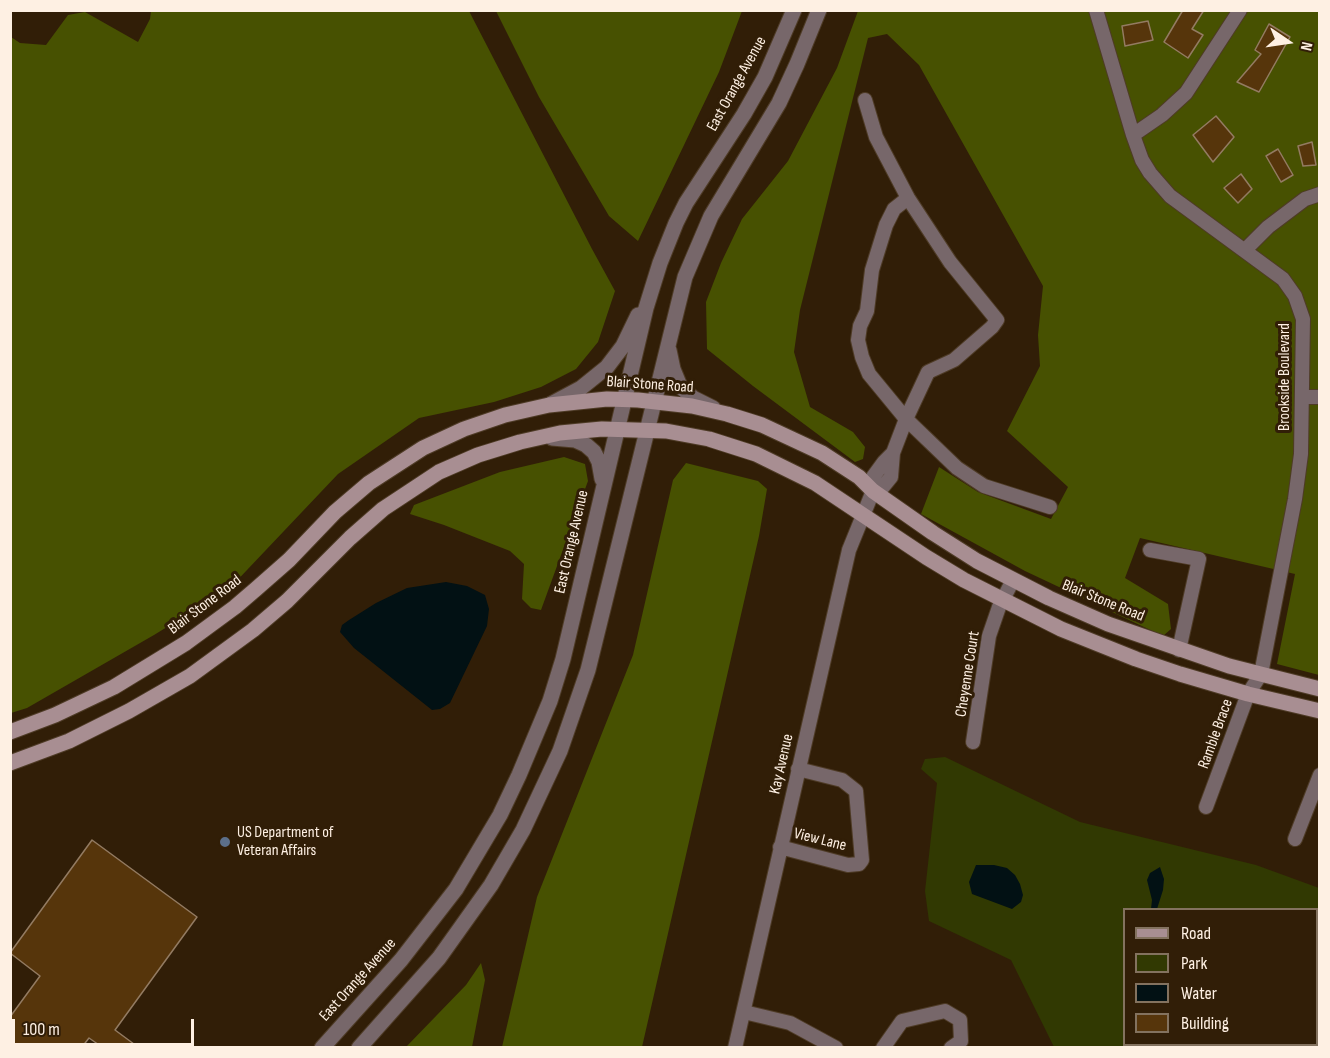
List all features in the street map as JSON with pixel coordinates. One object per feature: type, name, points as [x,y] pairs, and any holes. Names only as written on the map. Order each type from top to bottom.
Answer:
[{"type":"main road","name":"Blair Stone Road","points":[[10,732],[55,715],[114,687],[167,656],[235,607],[289,560],[343,505],[388,469],[423,448],[464,429],[505,415],[549,405],[591,400],[625,399],[692,406],[762,425],[803,442],[841,465],[859,477],[873,491],[933,533],[1013,580],[1088,616],[1229,666],[1320,689]]},
{"type":"main road","points":[[10,763],[69,741],[129,711],[190,676],[253,630],[287,601],[366,522],[439,472],[478,455],[540,437],[617,428],[647,429],[709,439],[756,454],[815,483],[926,557],[1002,600],[1081,638],[1136,659],[1248,694],[1320,711]]},
{"type":"main road","points":[[114,687],[129,711]]},
{"type":"street","name":"East Orange Avenue","points":[[322,1047],[374,992],[456,889],[500,815],[537,736],[565,648],[653,282],[676,223],[697,185],[754,96],[779,48],[794,10]]},
{"type":"street","points":[[360,1047],[416,986],[468,918],[511,852],[560,751],[588,670],[682,287],[701,237],[722,197],[779,103],[819,10]]},
{"type":"street","name":"Brookside Boulevard","points":[[1096,10],[1142,160],[1162,188],[1283,279],[1300,307],[1304,333],[1301,454],[1295,499],[1262,674]]},
{"type":"street","points":[[1133,135],[1162,115],[1186,93],[1240,10]]},
{"type":"street","points":[[865,100],[876,137],[908,198],[894,209],[886,225],[872,270],[867,311],[860,326],[858,340],[869,374],[906,419],[957,468],[984,486],[1050,507]]},
{"type":"street","points":[[1245,250],[1268,227],[1305,199],[1320,194]]},
{"type":"street","name":"Kay Avenue","points":[[735,1047],[849,550],[873,491],[873,477],[893,453],[928,372],[954,360],[997,321],[950,262],[908,198]]},
{"type":"street","points":[[549,405],[581,388],[608,367],[623,346],[653,282]]},
{"type":"street","points":[[668,342],[673,369],[680,386],[693,398],[727,414]]},
{"type":"street","points":[[1302,397],[1320,397]]},
{"type":"street","points":[[540,437],[562,438],[586,445],[594,452],[599,462],[602,472],[602,491]]},
{"type":"street","points":[[1150,550],[1198,559],[1179,650]]},
{"type":"street","name":"Cheyenne Court","points":[[973,742],[989,636],[1002,600],[1013,580]]},
{"type":"street","name":"Ramble Brace","points":[[1206,807],[1248,694],[1262,674]]},
{"type":"street","name":"View Lane","points":[[780,847],[848,865],[859,864],[862,860],[856,792],[842,780],[798,769]]},
{"type":"street","points":[[1295,839],[1320,775]]},
{"type":"street","points":[[884,1047],[902,1020],[945,1011],[960,1020],[961,1041],[951,1047]]},
{"type":"street","points":[[744,1012],[790,1023],[836,1047]]},
{"type":"green space","points":[[151,11],[469,11],[615,291],[598,342],[576,369],[541,387],[494,402],[419,418],[338,474],[229,589],[27,708],[11,713],[11,37],[20,43],[46,45],[68,15],[85,12],[138,42],[150,19]]},
{"type":"green space","points":[[496,11],[742,11],[719,72],[638,241],[609,216],[539,97]]},
{"type":"green space","points":[[858,11],[1319,11],[1319,675],[1277,664],[1295,574],[1140,538],[1125,578],[1168,604],[1171,629],[1163,636],[1025,571],[921,514],[939,467],[978,492],[1051,519],[1068,487],[1007,431],[1040,366],[1038,335],[1043,286],[919,65],[887,34],[868,38],[800,310],[794,352],[810,407],[853,432],[865,447],[863,459],[855,462],[707,349],[706,302],[721,263],[742,219],[788,161],[837,68]]},
{"type":"green space","points":[[564,457],[585,464],[588,481],[541,610],[531,608],[522,599],[524,564],[510,551],[410,514],[414,505],[500,472]]},
{"type":"green space","points":[[686,463],[758,481],[767,489],[759,536],[642,1047],[502,1047],[537,897],[633,655],[673,480]]},
{"type":"green space","points":[[945,757],[1080,822],[1256,865],[1319,888],[1319,1047],[1054,1047],[1011,960],[929,921],[925,891],[937,783],[921,769],[925,759]]},
{"type":"green space","points":[[481,963],[485,980],[472,1047],[406,1047],[466,985]]},
{"type":"water","points":[[446,582],[467,586],[485,595],[489,609],[487,626],[450,703],[440,709],[432,710],[354,648],[340,632],[342,625],[349,620],[376,603],[407,588]]},
{"type":"water","points":[[976,865],[1007,868],[1020,884],[1023,895],[1021,902],[1012,909],[972,894],[969,882]]},
{"type":"water","points":[[1160,867],[1164,879],[1157,908],[1151,908],[1152,900],[1147,880],[1150,873]]},
{"type":"building","points":[[1183,10],[1204,10],[1192,29],[1203,35],[1188,58],[1164,42]]},
{"type":"building","points":[[1148,21],[1153,40],[1125,46],[1122,26]]},
{"type":"building","points":[[1269,24],[1290,37],[1259,92],[1237,82],[1261,54],[1255,50]]},
{"type":"building","points":[[1216,116],[1234,137],[1213,162],[1193,135]]},
{"type":"building","points":[[1312,142],[1316,165],[1303,166],[1298,146]]},
{"type":"building","points":[[1278,149],[1293,175],[1281,182],[1266,156]]},
{"type":"building","points":[[1241,174],[1252,189],[1238,203],[1224,188]]},
{"type":"building","points":[[92,840],[197,917],[115,1030],[138,1047],[102,1047],[89,1038],[82,1047],[20,1047],[10,1041],[10,1017],[40,976],[10,953]]},
{"type":"place","name":"US Department of Veteran Affairs","points":[[225,842]]}]
